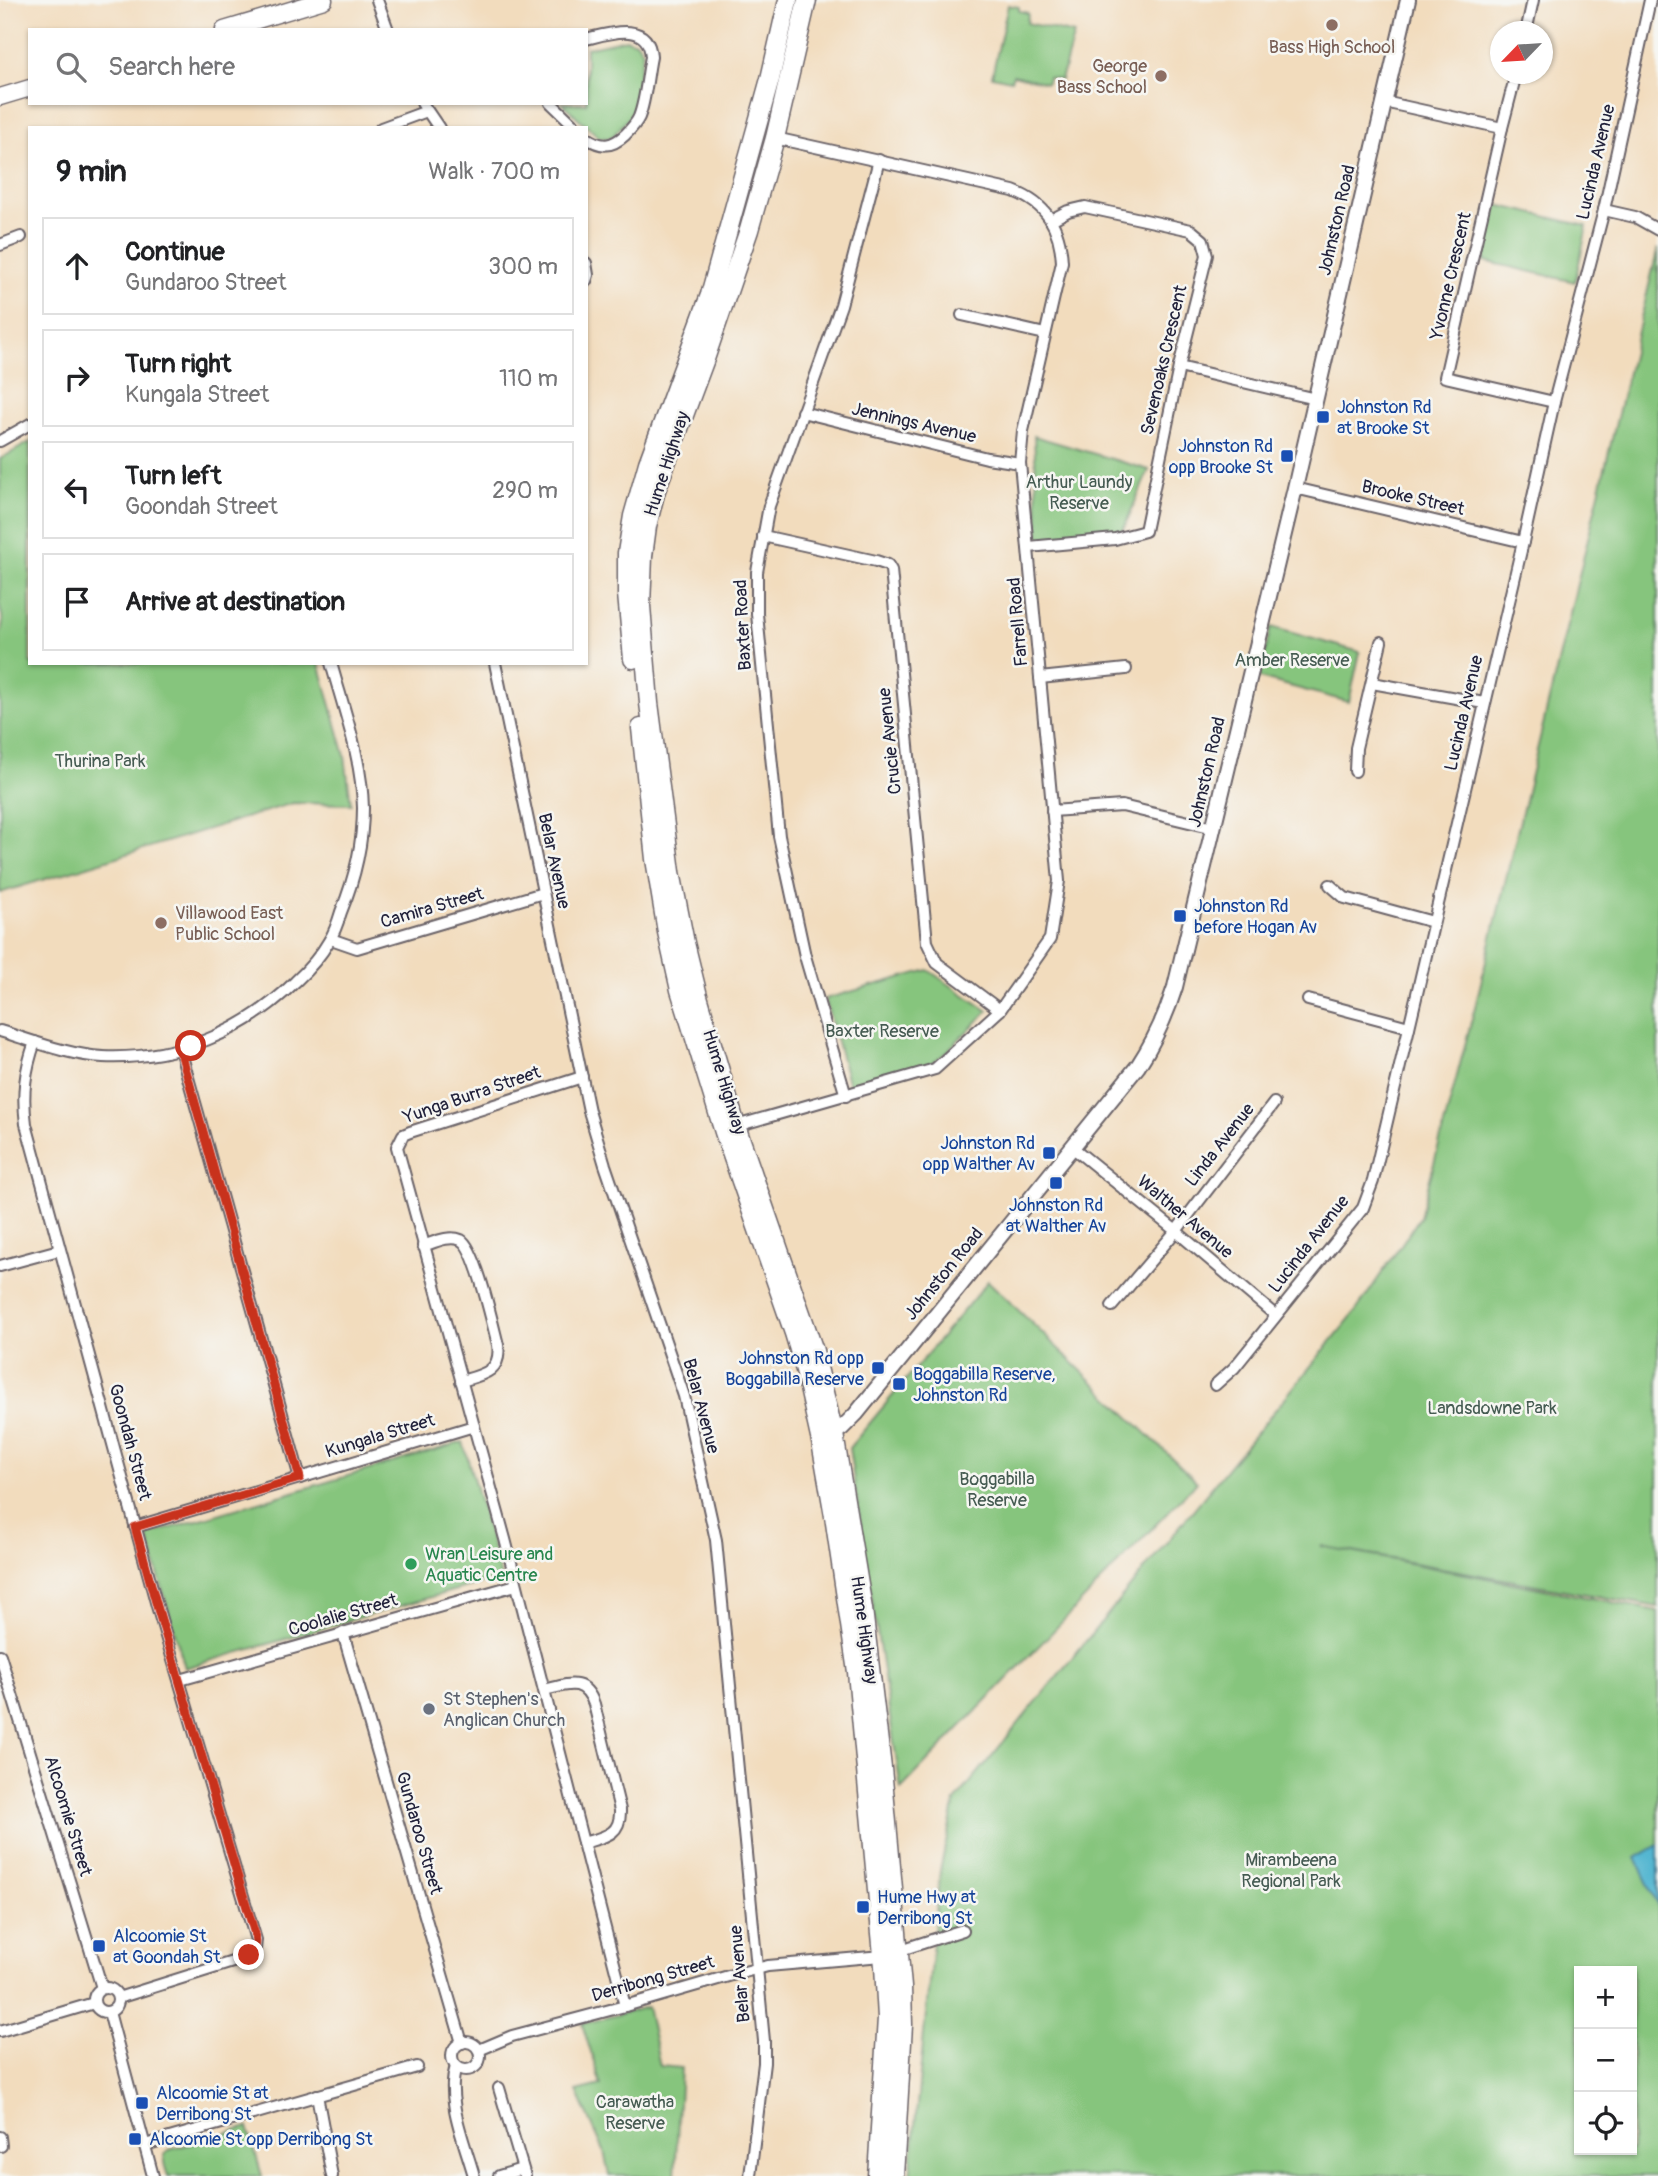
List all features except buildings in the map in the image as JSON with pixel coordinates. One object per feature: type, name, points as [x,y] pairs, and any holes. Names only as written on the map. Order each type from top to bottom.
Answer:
[{"type":"highway","name":"Hume Highway","points":[[788,0],[770,79],[710,295],[640,488],[627,553],[627,594],[656,867],[680,990],[724,1132],[794,1333],[827,1438]]},
{"type":"highway","name":"Hume Highway","points":[[807,0],[775,138],[732,282],[656,490],[647,526],[641,606],[649,704],[671,872],[685,943],[736,1126],[814,1351],[857,1672],[890,1954],[903,2025],[894,2176]]},
{"type":"highway","name":"Hume Highway","points":[[877,2176],[890,1954]]},
{"type":"main road","points":[[231,28],[324,0]]},
{"type":"main road","points":[[0,97],[28,89]]},
{"type":"street","points":[[377,0],[387,28]]},
{"type":"street","name":"Johnston Road","points":[[827,1438],[856,1414],[1138,1066],[1166,1016],[1295,488],[1408,0]]},
{"type":"street","points":[[1529,21],[1534,0]]},
{"type":"street","name":"Lucinda Avenue","points":[[1215,1385],[1234,1368],[1363,1208],[1373,1181],[1554,401],[1604,210],[1650,0]]},
{"type":"street","points":[[588,38],[610,33],[639,34],[646,39],[651,57],[640,113],[632,129],[609,146],[600,145],[588,138]]},
{"type":"street","name":"Yvonne Crescent","points":[[1513,84],[1445,377],[1554,401]]},
{"type":"street","points":[[1384,102],[1502,128]]},
{"type":"street","points":[[553,105],[575,126]]},
{"type":"street","points":[[385,126],[425,107],[438,126]]},
{"type":"street","points":[[560,126],[567,118]]},
{"type":"street","points":[[775,138],[1013,191],[1032,200],[1051,220]]},
{"type":"street","name":"Baxter Road","points":[[846,1096],[805,956],[779,836],[757,614],[757,572],[777,481],[841,305],[879,160]]},
{"type":"street","name":"Sevenoaks Crescent","points":[[1028,547],[1115,539],[1145,531],[1179,367],[1206,255],[1205,245],[1199,235],[1191,230],[1091,208],[1074,209],[1051,220]]},
{"type":"street","points":[[1604,210],[1635,217],[1658,230]]},
{"type":"street","name":"Farrell Road","points":[[736,1126],[935,1069],[1000,1010],[1050,939],[1059,881],[1020,463],[1021,440],[1062,262],[1059,236],[1051,220]]},
{"type":"street","points":[[0,245],[21,237]]},
{"type":"street","points":[[962,315],[1045,334]]},
{"type":"street","points":[[1179,367],[1316,399]]},
{"type":"street","name":"Jennings Avenue","points":[[802,412],[974,455],[1020,463]]},
{"type":"street","points":[[0,441],[28,425]]},
{"type":"street","name":"Brooke Street","points":[[1295,488],[1523,541]]},
{"type":"street","name":"Crucie Avenue","points":[[763,536],[876,561],[888,565],[891,570],[927,942],[937,963],[1000,1010]]},
{"type":"street","points":[[1354,771],[1356,748],[1381,642]]},
{"type":"street","points":[[0,1031],[81,1054],[146,1056],[180,1049],[229,1031],[269,1005],[312,965],[331,939],[354,879],[359,858],[363,810],[358,763],[332,665]]},
{"type":"street","name":"Belar Avenue","points":[[495,665],[597,1139],[684,1396],[716,1540],[764,2063],[750,2176]]},
{"type":"street","points":[[1040,678],[1126,669]]},
{"type":"street","points":[[1372,683],[1484,703]]},
{"type":"street","points":[[1052,811],[1122,806],[1214,828]]},
{"type":"street","points":[[1330,885],[1345,898],[1433,922]]},
{"type":"street","name":"Camira Street","points":[[331,939],[357,948],[543,893]]},
{"type":"street","points":[[1308,1000],[1409,1027]]},
{"type":"street","name":"Goondah Street","points":[[35,1042],[24,1081],[26,1124],[135,1527],[257,1940],[255,1950],[239,1960],[118,1998]]},
{"type":"street","points":[[180,1049],[300,1478]]},
{"type":"street","name":"Yunga Burra Street","points":[[582,1077],[403,1135],[397,1147],[397,1155],[474,1426],[625,2006]]},
{"type":"street","name":"Linda Avenue","points":[[1112,1306],[1176,1231],[1274,1103]]},
{"type":"street","name":"Walther Avenue","points":[[1072,1147],[1275,1315]]},
{"type":"street","points":[[423,1246],[453,1238],[467,1245],[474,1259],[498,1345],[498,1359],[493,1368],[461,1381]]},
{"type":"street","points":[[0,1266],[60,1250]]},
{"type":"street","name":"Kungala Street","points":[[135,1527],[474,1426]]},
{"type":"street","name":"Coolalie Street","points":[[180,1680],[516,1584]]},
{"type":"street","name":"Gundaroo Street","points":[[343,1633],[462,2043]]},
{"type":"street","name":"Alcoomie Street","points":[[0,1655],[102,1988]]},
{"type":"street","points":[[544,1690],[576,1684],[590,1693],[594,1704],[621,1820],[618,1828],[610,1834],[583,1843]]},
{"type":"street","name":"Derribong Street","points":[[479,2050],[512,2036],[757,1969],[890,1954],[963,1930]]},
{"type":"street","points":[[102,1988],[110,1989],[118,1998],[115,2008],[109,2012],[102,2012],[94,2003],[94,1996],[102,1988]]},
{"type":"street","points":[[0,2031],[94,2003]]},
{"type":"street","points":[[109,2012],[153,2176]]},
{"type":"street","points":[[456,2066],[463,2070],[476,2066],[480,2059],[479,2050],[472,2043],[462,2043],[453,2052],[456,2066],[452,2079],[453,2099],[474,2176]]},
{"type":"street","points":[[145,2144],[417,2067]]},
{"type":"street","points":[[499,2088],[524,2172],[499,2176]]},
{"type":"street","points":[[317,2095],[332,2176]]},
{"type":"street","points":[[0,2137],[1,2146]]},
{"type":"green space","points":[[1008,5],[1019,7],[1019,11],[1028,13],[1027,23],[1074,34],[1061,80],[1048,77],[1047,83],[1013,75],[1011,80],[992,76]]},
{"type":"green space","points":[[626,39],[637,42],[643,51],[633,113],[609,138],[600,138],[564,105],[588,105],[588,48]]},
{"type":"green space","points":[[1497,205],[1587,226],[1575,282],[1484,261]]},
{"type":"green space","name":"Mirambeena Regional Park","points":[[1658,248],[1658,1607],[1320,1546],[1658,1611],[1658,2176],[910,2176],[940,1871],[955,1801],[1356,1311],[1420,1217],[1476,1003]]},
{"type":"green space","name":"Arthur Laundy Reserve","points":[[1034,436],[1149,470],[1123,530],[1039,538]]},
{"type":"green space","name":"Thurina Park","points":[[28,443],[28,665],[320,665],[345,756],[351,804],[293,803],[0,893],[0,635],[3,622],[0,608],[0,459]]},
{"type":"green space","name":"Amber Reserve","points":[[1271,627],[1360,652],[1349,702],[1259,678]]},
{"type":"green space","name":"Baxter Reserve","points":[[928,970],[988,1011],[943,1055],[926,1066],[850,1089],[825,999]]},
{"type":"green space","name":"Boggabilla Reserve","points":[[988,1281],[1197,1482],[901,1789],[849,1448]]},
{"type":"green space","points":[[463,1442],[501,1577],[185,1668],[147,1535]]},
{"type":"green space","name":"Carawatha Reserve","points":[[647,2007],[660,2066],[681,2068],[675,2176],[609,2176],[604,2151],[577,2091],[601,2085],[582,2024]]},
{"type":"green space","points":[[248,2127],[262,2176],[168,2176],[164,2159],[169,2150]]},
{"type":"water","points":[[1658,1845],[1658,1906],[1636,1858]]},
{"type":"place","name":"Bass High School","points":[[1332,25]]},
{"type":"place","name":"George Bass School","points":[[1161,76]]},
{"type":"place","name":"Johnston Rd at Brooke St","points":[[1323,417]]},
{"type":"place","name":"Johnston Rd opp Brooke St","points":[[1287,456]]},
{"type":"place","name":"Johnston Rd before Hogan Av","points":[[1180,916]]},
{"type":"place","name":"Villawood East Public School","points":[[161,923]]},
{"type":"place","name":"Johnston Rd opp Walther Av","points":[[1049,1153]]},
{"type":"place","name":"Johnston Rd at Walther Av","points":[[1056,1183]]},
{"type":"place","name":"Johnston Rd opp Boggabilla Reserve","points":[[878,1368]]},
{"type":"place","name":"Boggabilla Reserve, Johnston Rd","points":[[899,1384]]},
{"type":"place","name":"Wran Leisure and Aquatic Centre","points":[[411,1564]]},
{"type":"place","name":"St Stephen's Anglican Church","points":[[429,1709]]},
{"type":"place","name":"Hume Hwy at Derribong St","points":[[863,1907]]},
{"type":"place","name":"Alcoomie St at Goondah St","points":[[99,1946]]},
{"type":"place","name":"Alcoomie St at Derribong St","points":[[142,2103]]},
{"type":"place","name":"Alcoomie St opp Derribong St","points":[[135,2139]]},
{"type":"route","points":[[191,1046],[180,1049],[300,1478],[135,1527],[257,1940],[255,1950],[249,1955]]},
{"type":"park label","name":"Landsdowne Park","points":[[1492,1408]]}]
